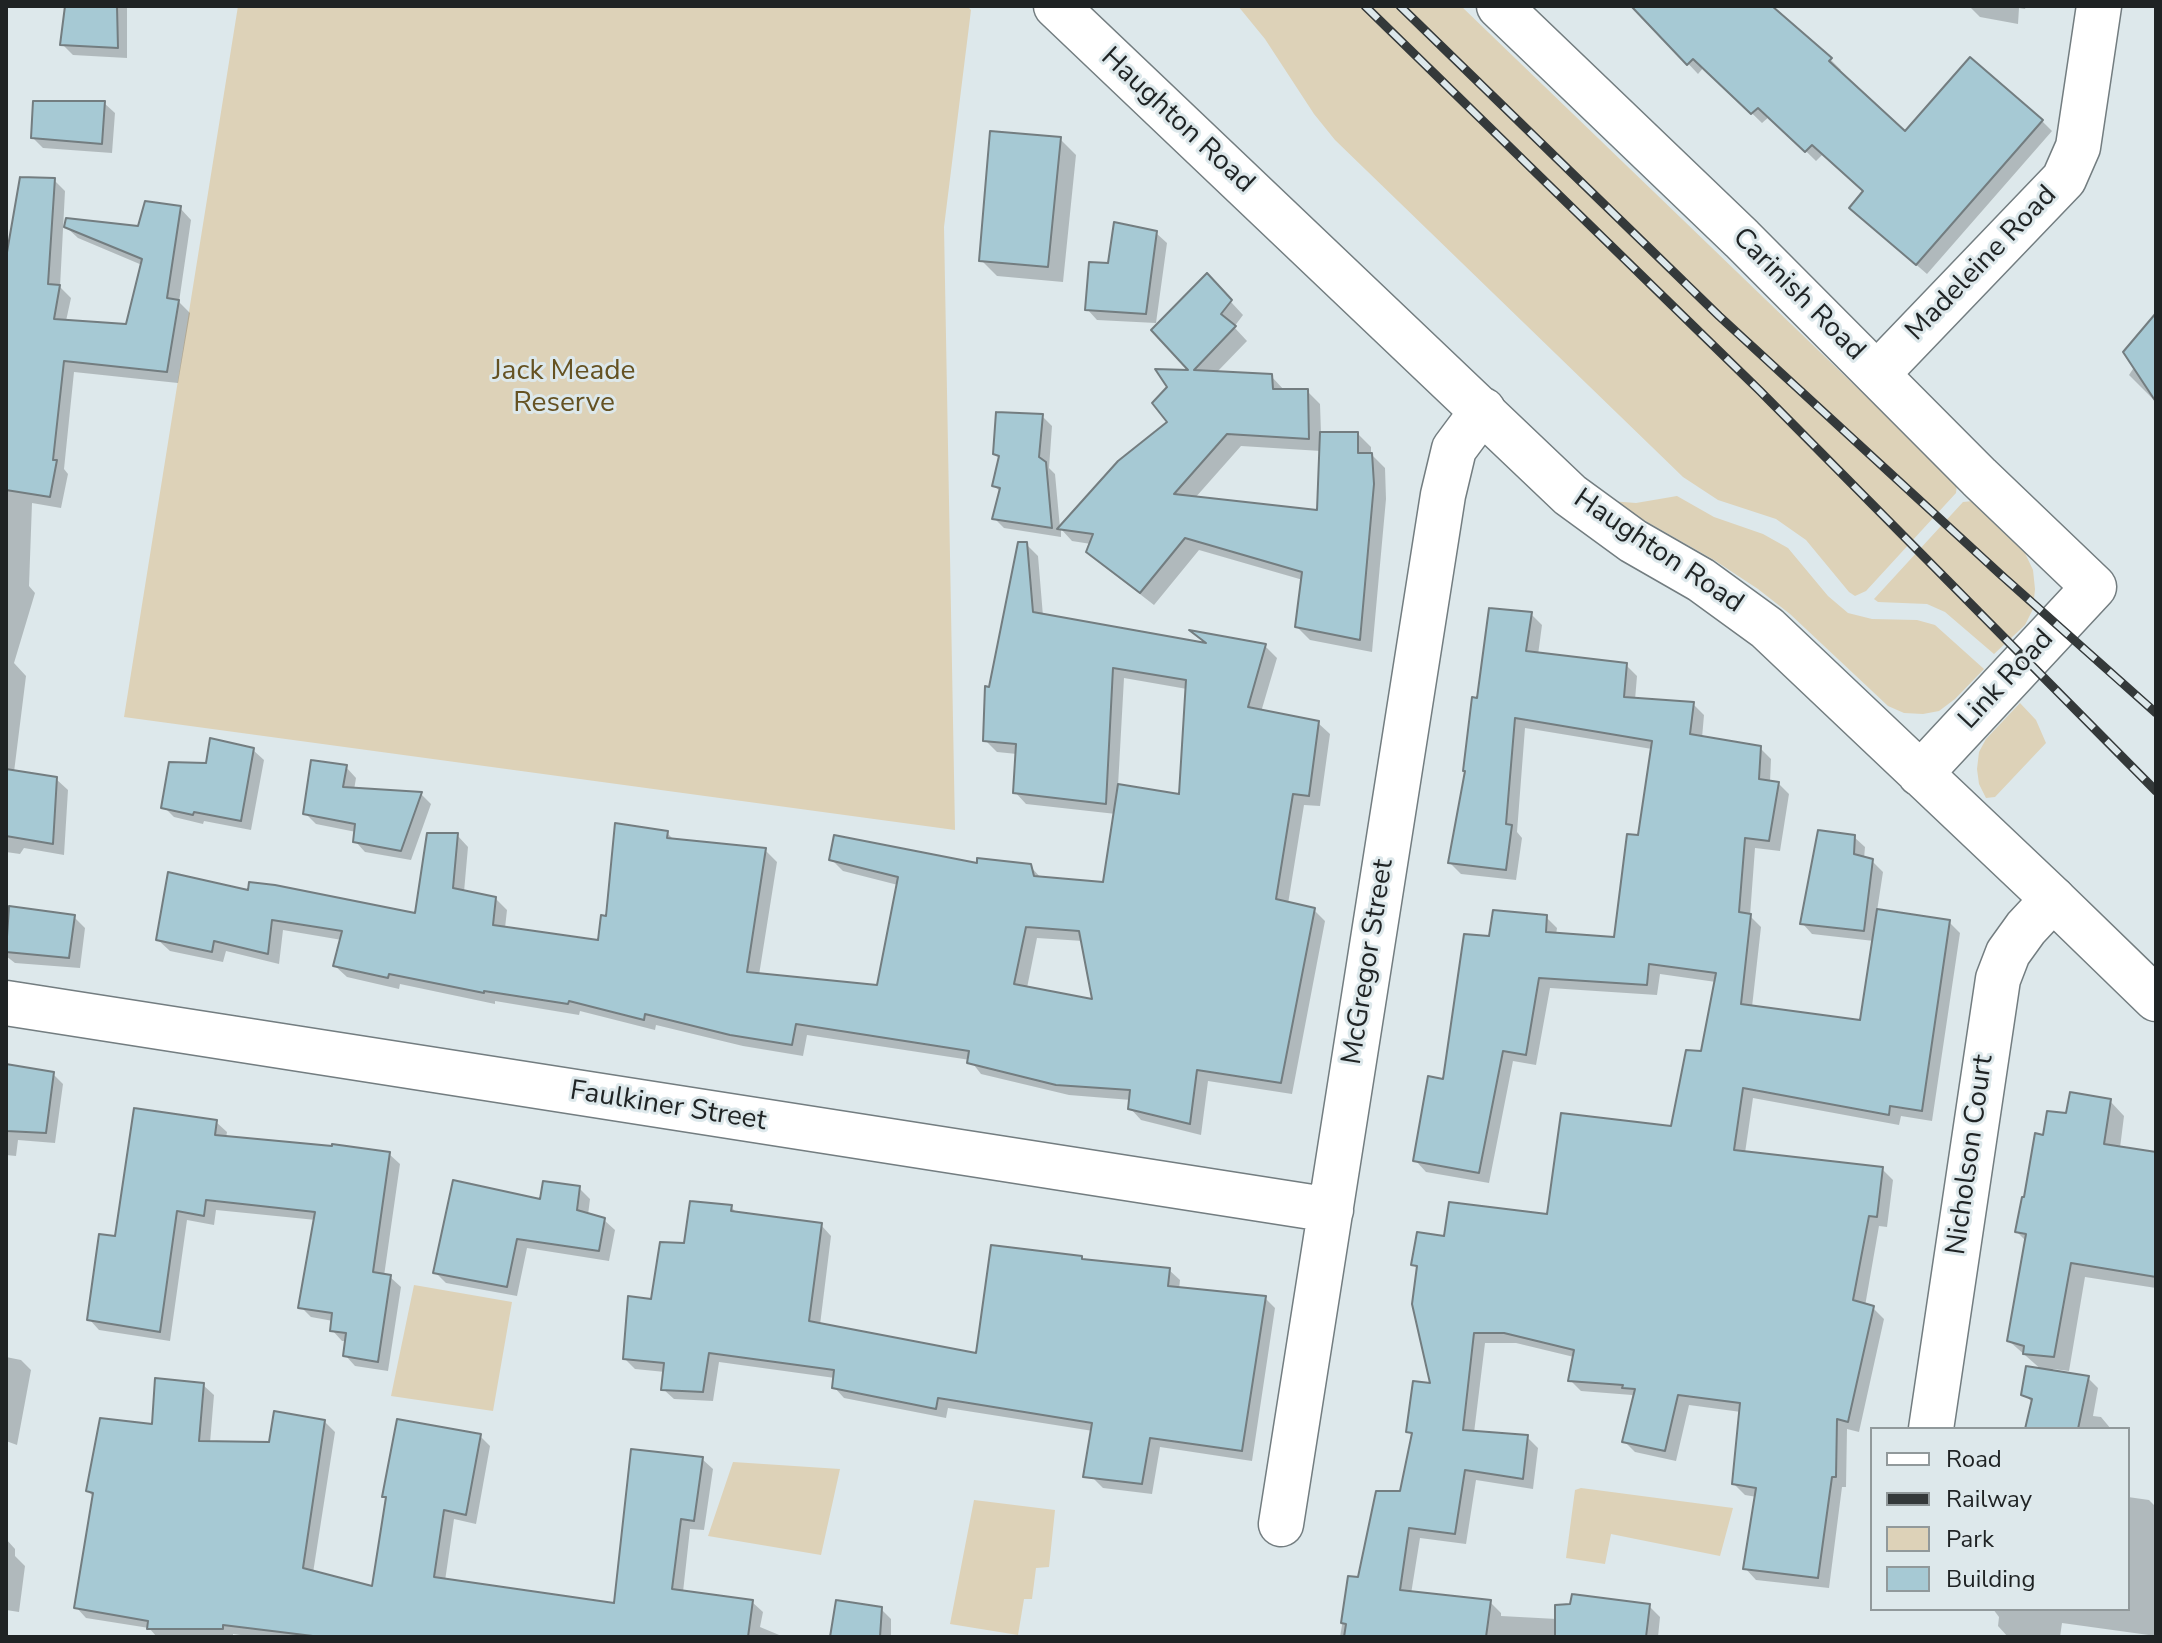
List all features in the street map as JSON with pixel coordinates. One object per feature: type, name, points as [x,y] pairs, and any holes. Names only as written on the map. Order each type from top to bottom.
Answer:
[{"type":"street","name":"Haughton Road","points":[[1056,6],[1570,495],[1633,541],[1701,580],[1767,628],[2156,999]]},
{"type":"street","name":"Carinish Road","points":[[1499,6],[1742,239],[1979,477],[2094,587]]},
{"type":"street","name":"Madeleine Road","points":[[1877,374],[2064,179],[2078,147],[2099,6]]},
{"type":"street","name":"McGregor Street","points":[[1281,1524],[1443,495],[1454,449],[1483,410]]},
{"type":"street","name":"Link Road","points":[[1920,774],[2094,587]]},
{"type":"street","name":"Nicholson Court","points":[[1931,1427],[1998,979],[2008,953],[2053,899]]},
{"type":"street","name":"Faulkiner Street","points":[[6,1003],[1331,1210]]},
{"type":"green space","name":"Jack Meade Reserve","points":[[238,6],[967,6],[971,10],[944,227],[955,830],[124,717]]},
{"type":"green space","points":[[1238,6],[1461,6],[1957,484],[1956,493],[1866,591],[1855,596],[1849,592],[1806,540],[1776,519],[1718,500],[1683,477],[1335,140],[1314,114],[1265,39]]},
{"type":"green space","points":[[1677,496],[1714,517],[1763,534],[1788,548],[1828,596],[1848,613],[1872,619],[1917,620],[1935,625],[1984,669],[1939,711],[1904,713],[1888,706],[1790,614],[1758,589],[1714,560],[1610,501],[1636,503]]},
{"type":"green space","points":[[1973,501],[2024,551],[2033,570],[2033,609],[2025,625],[1994,654],[1945,612],[1927,604],[1878,602],[1874,599],[1963,502]]},
{"type":"green space","points":[[2020,703],[2036,720],[2046,743],[1995,797],[1986,798],[1979,784],[1979,752],[1986,739]]},
{"type":"green space","points":[[414,1285],[512,1302],[493,1411],[391,1396]]},
{"type":"green space","points":[[733,1462],[840,1469],[821,1555],[708,1536]]},
{"type":"green space","points":[[1581,1488],[1733,1508],[1720,1556],[1611,1534],[1605,1564],[1566,1558],[1575,1490]]},
{"type":"green space","points":[[974,1500],[1055,1510],[1049,1567],[1036,1568],[1032,1599],[1024,1599],[1018,1635],[950,1624]]},
{"type":"building","points":[[65,6],[117,6],[118,48],[60,45]]},
{"type":"building","points":[[1631,6],[1772,6],[1832,58],[1829,61],[1905,131],[1970,57],[2043,120],[1916,265],[1849,208],[1863,191],[1812,145],[1805,152],[1758,108],[1751,114],[1693,59],[1687,65]]},
{"type":"building","points":[[33,101],[105,101],[102,144],[31,138]]},
{"type":"building","points":[[990,131],[1061,137],[1048,267],[979,261]]},
{"type":"building","points":[[20,177],[55,178],[48,284],[60,285],[54,319],[126,324],[142,259],[64,227],[66,218],[138,226],[145,201],[181,206],[167,298],[179,300],[167,372],[64,361],[53,460],[57,460],[50,497],[6,490],[6,258]]},
{"type":"building","points":[[1114,222],[1157,231],[1146,314],[1085,310],[1089,262],[1108,263]]},
{"type":"building","points":[[1207,273],[1232,300],[1221,314],[1236,326],[1194,370],[1272,374],[1273,389],[1308,389],[1309,439],[1227,434],[1174,494],[1317,510],[1320,432],[1358,432],[1358,453],[1372,453],[1374,484],[1360,640],[1295,627],[1302,572],[1185,538],[1140,593],[1086,552],[1093,534],[1057,529],[1118,461],[1167,422],[1152,403],[1167,387],[1155,369],[1188,370],[1151,330]]},
{"type":"building","points":[[2156,313],[2156,402],[2123,352]]},
{"type":"building","points":[[996,412],[1043,414],[1039,457],[1046,462],[1052,528],[992,519],[1000,488],[992,486],[999,456],[993,454]]},
{"type":"building","points":[[1018,542],[1027,542],[1033,612],[1206,643],[1189,630],[1266,644],[1248,707],[1319,721],[1309,796],[1293,794],[1276,899],[1315,908],[1281,1083],[1197,1070],[1190,1124],[1128,1109],[1130,1090],[1056,1085],[967,1063],[969,1051],[796,1024],[792,1045],[730,1035],[645,1014],[644,1020],[569,1001],[568,1004],[484,993],[333,966],[342,931],[272,920],[268,954],[214,941],[212,952],[156,940],[168,872],[248,890],[249,882],[275,885],[415,913],[427,833],[458,833],[453,888],[496,897],[493,925],[598,940],[601,915],[606,916],[615,823],[668,831],[667,838],[766,848],[747,972],[877,985],[898,877],[829,860],[834,835],[977,863],[977,858],[1031,864],[1034,876],[1103,882],[1118,784],[1179,794],[1186,680],[1113,668],[1106,804],[1013,793],[1016,744],[983,741],[985,686],[989,687]],"holes":[[[1026,927],[1079,931],[1092,999],[1014,984]]]},
{"type":"building","points":[[1489,608],[1532,612],[1526,651],[1627,663],[1624,697],[1694,702],[1690,734],[1761,746],[1759,779],[1779,782],[1769,841],[1745,838],[1739,912],[1751,914],[1741,1004],[1860,1020],[1877,909],[1950,920],[1922,1111],[1890,1106],[1889,1115],[1743,1088],[1734,1150],[1883,1167],[1877,1217],[1869,1216],[1853,1300],[1874,1306],[1848,1422],[1837,1419],[1836,1477],[1832,1477],[1818,1578],[1743,1569],[1756,1488],[1732,1484],[1740,1403],[1678,1395],[1665,1451],[1622,1442],[1635,1389],[1622,1388],[1623,1385],[1568,1381],[1574,1350],[1504,1333],[1474,1333],[1463,1430],[1528,1435],[1523,1479],[1465,1470],[1455,1534],[1409,1528],[1400,1590],[1491,1600],[1486,1637],[1344,1637],[1346,1624],[1341,1623],[1348,1576],[1358,1577],[1376,1491],[1400,1491],[1412,1433],[1406,1432],[1413,1381],[1430,1383],[1412,1304],[1417,1266],[1411,1265],[1417,1232],[1444,1236],[1449,1202],[1547,1214],[1561,1113],[1671,1126],[1686,1050],[1701,1051],[1716,973],[1649,964],[1647,985],[1539,978],[1526,1055],[1503,1051],[1479,1173],[1413,1161],[1428,1076],[1443,1079],[1464,934],[1489,936],[1493,910],[1547,915],[1546,932],[1614,937],[1627,834],[1638,835],[1652,741],[1515,718],[1506,824],[1512,825],[1506,870],[1448,863],[1465,771],[1472,697],[1477,698]]},
{"type":"building","points":[[210,738],[254,748],[241,821],[161,808],[169,762],[206,763]]},
{"type":"building","points":[[311,760],[347,765],[343,787],[422,792],[401,851],[353,842],[355,824],[303,814]]},
{"type":"building","points":[[6,769],[57,777],[53,844],[6,836]]},
{"type":"building","points":[[1818,830],[1855,835],[1854,854],[1873,859],[1864,931],[1800,924]]},
{"type":"building","points":[[9,906],[75,915],[69,958],[6,952]]},
{"type":"building","points":[[6,1064],[54,1072],[46,1133],[6,1131]]},
{"type":"building","points":[[2070,1092],[2111,1099],[2104,1144],[2156,1152],[2156,1277],[2071,1263],[2054,1357],[2023,1354],[2024,1346],[2007,1341],[2026,1234],[2015,1232],[2035,1133],[2043,1135],[2047,1111],[2066,1113]]},
{"type":"building","points":[[134,1108],[217,1120],[215,1135],[390,1152],[373,1272],[391,1275],[378,1362],[343,1356],[346,1333],[330,1331],[332,1313],[298,1308],[315,1212],[206,1200],[204,1216],[177,1211],[160,1332],[87,1320],[99,1234],[115,1236]]},
{"type":"building","points":[[453,1180],[540,1199],[543,1181],[580,1186],[577,1210],[605,1218],[599,1251],[517,1239],[507,1287],[433,1273]]},
{"type":"building","points":[[690,1201],[732,1205],[731,1211],[822,1223],[809,1321],[976,1353],[991,1245],[1170,1268],[1168,1286],[1266,1296],[1242,1451],[1150,1438],[1142,1484],[1083,1477],[1092,1423],[938,1398],[936,1409],[832,1388],[834,1370],[709,1353],[703,1392],[661,1390],[664,1363],[623,1359],[628,1296],[651,1299],[660,1242],[684,1243]]},
{"type":"building","points":[[2026,1366],[2089,1376],[2078,1427],[2025,1427],[2032,1399],[2021,1395]]},
{"type":"building","points":[[155,1378],[204,1383],[199,1441],[269,1442],[274,1411],[325,1420],[303,1568],[372,1586],[386,1497],[382,1497],[397,1419],[481,1434],[466,1515],[444,1510],[434,1577],[614,1603],[631,1449],[703,1457],[694,1521],[681,1519],[672,1589],[753,1600],[748,1637],[321,1637],[223,1625],[223,1629],[147,1629],[148,1621],[74,1608],[93,1493],[86,1491],[100,1418],[152,1424]]},
{"type":"building","points":[[1572,1594],[1650,1604],[1646,1637],[1555,1637],[1555,1605],[1570,1604]]},
{"type":"building","points":[[836,1600],[882,1607],[880,1637],[830,1637]]},
{"type":"railway","points":[[1365,6],[1760,391],[2156,791]]},
{"type":"railway","points":[[1400,6],[1719,316],[2156,713]]}]
